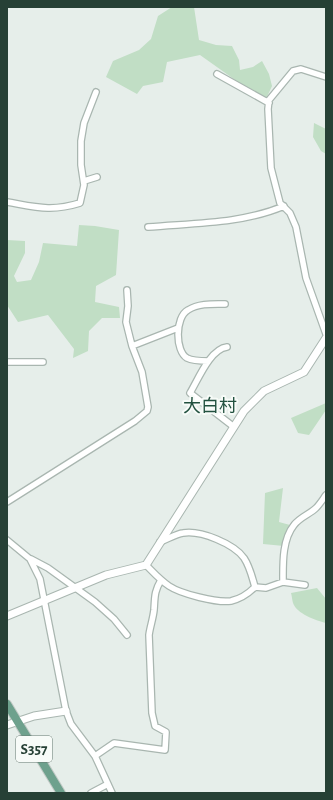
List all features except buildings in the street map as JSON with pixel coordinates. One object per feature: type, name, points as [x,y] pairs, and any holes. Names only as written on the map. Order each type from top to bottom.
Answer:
[{"type":"main road","name":"S357","points":[[7,704],[61,793]]},
{"type":"street","points":[[326,77],[301,69],[293,71],[269,100],[271,168],[280,202],[290,213],[296,227],[306,278],[326,334]]},
{"type":"street","points":[[217,74],[269,103]]},
{"type":"street","points":[[7,202],[46,209],[65,208],[80,203],[84,185],[81,165],[81,141],[84,123],[96,92]]},
{"type":"street","points":[[84,182],[98,177]]},
{"type":"street","points":[[148,227],[239,219],[272,211],[284,206]]},
{"type":"street","points":[[7,502],[136,421],[147,411],[148,407],[142,372],[132,346],[126,322],[128,306],[127,290]]},
{"type":"street","points":[[208,361],[198,361],[187,358],[184,355],[179,342],[178,328],[182,315],[188,310],[198,306],[225,304]]},
{"type":"street","points":[[132,346],[178,328]]},
{"type":"street","points":[[7,616],[106,575],[146,565],[244,411],[264,391],[304,372],[326,338]]},
{"type":"street","points":[[227,347],[222,348],[208,361],[190,393],[234,427]]},
{"type":"street","points":[[7,362],[43,362]]},
{"type":"street","points":[[283,582],[283,563],[286,543],[290,531],[294,524],[316,508],[326,495]]},
{"type":"street","points":[[160,542],[184,533],[197,533],[227,543],[235,548],[243,558],[250,569],[255,587]]},
{"type":"street","points":[[7,540],[30,559],[48,568],[95,602],[114,619],[127,636]]},
{"type":"street","points":[[30,559],[40,579],[66,711],[71,724],[95,756],[112,793]]},
{"type":"street","points":[[146,565],[170,587],[190,594],[220,601],[230,601],[242,597],[255,587],[266,588],[283,582],[305,585]]},
{"type":"street","points":[[95,756],[114,743],[165,750],[166,732],[155,726],[152,713],[149,635],[154,611],[156,589],[161,580]]},
{"type":"street","points":[[7,725],[34,716],[66,711]]},
{"type":"street","points":[[91,793],[108,784]]},
{"type":"green space","points":[[172,7],[194,7],[199,40],[216,45],[232,46],[239,60],[240,70],[253,67],[262,61],[269,74],[272,86],[265,101],[200,55],[167,62],[163,82],[143,86],[137,94],[106,77],[113,61],[139,50],[151,39],[158,16]]},
{"type":"green space","points":[[314,123],[326,129],[326,154],[321,151],[313,137]]},
{"type":"green space","points":[[79,225],[119,230],[116,275],[96,286],[95,302],[119,307],[120,318],[102,318],[89,331],[88,351],[73,358],[74,349],[48,315],[18,322],[7,305],[7,240],[25,241],[25,253],[14,276],[17,282],[31,280],[39,262],[43,243],[77,246]]},
{"type":"green space","points":[[326,403],[326,410],[309,435],[298,433],[291,418]]},
{"type":"green space","points":[[283,488],[279,522],[290,525],[284,546],[263,544],[265,493]]},
{"type":"green space","points":[[317,588],[326,599],[326,623],[302,613],[295,607],[293,602],[291,593]]},
{"type":"district","name":"大白村","points":[[210,407]]}]
